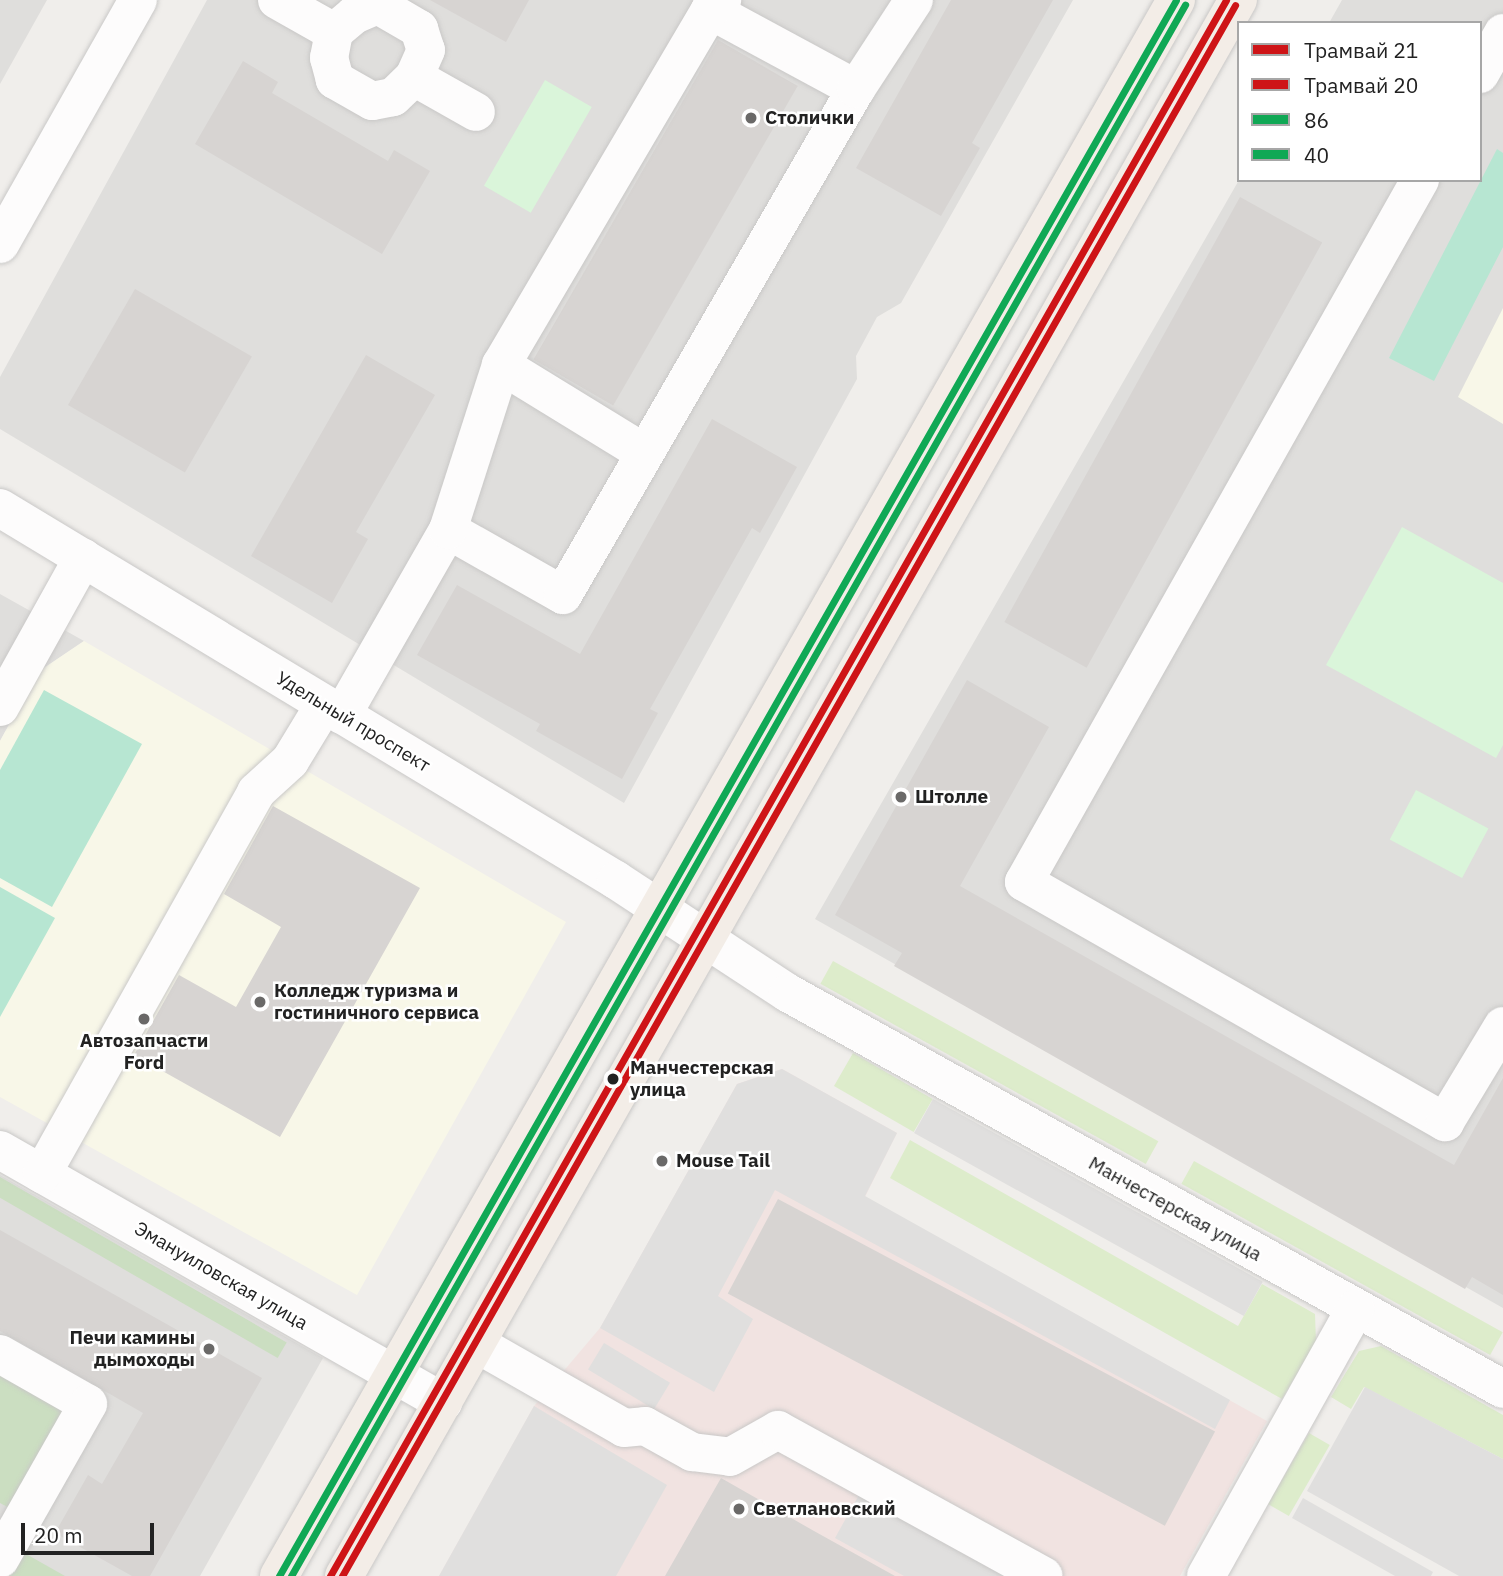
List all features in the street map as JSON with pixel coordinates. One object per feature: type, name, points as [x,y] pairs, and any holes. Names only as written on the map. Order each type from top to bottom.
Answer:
[{"type":"main road","points":[[279,1576],[1176,0]]},
{"type":"main road","points":[[344,1576],[1238,0]]},
{"type":"street","points":[[0,244],[138,0]]},
{"type":"street","points":[[277,0],[334,32]]},
{"type":"street","points":[[448,530],[563,596],[643,452],[856,89],[914,0]]},
{"type":"street","points":[[377,5],[419,30],[426,50],[414,77],[393,97],[372,101],[335,80],[329,58],[334,32],[354,15],[377,5]]},
{"type":"street","points":[[42,1174],[256,792],[290,761],[333,710],[448,530],[501,365],[716,5],[856,89]]},
{"type":"street","points":[[1482,70],[1503,33]]},
{"type":"street","points":[[414,77],[476,112]]},
{"type":"street","points":[[1419,182],[1024,882],[1445,1122],[1503,1026]]},
{"type":"street","points":[[501,365],[643,452]]},
{"type":"street","name":"Удельный проспект","points":[[0,508],[660,908],[705,938]]},
{"type":"street","points":[[0,708],[83,558]]},
{"type":"street","name":"Манчестерская улица","points":[[705,938],[788,993],[1503,1389]]},
{"type":"street","name":"Эмануиловская улица","points":[[0,1150],[443,1402]]},
{"type":"street","points":[[1206,1576],[1355,1309]]},
{"type":"street","points":[[477,1344],[624,1428],[645,1426],[692,1452],[730,1457],[778,1430],[1044,1576]]},
{"type":"street","points":[[0,1354],[88,1404],[0,1559]]},
{"type":"shaded area","points":[[0,0],[47,0],[0,84]]},
{"type":"shaded area","points":[[207,0],[1073,0],[901,303],[877,317],[856,356],[857,379],[624,803],[0,429],[0,377]]},
{"type":"shaded area","points":[[1342,0],[1503,0],[1503,1308],[815,919],[1238,182],[1482,182],[1482,21],[1330,21]]},
{"type":"shaded area","points":[[1503,308],[1503,424],[1458,397]]},
{"type":"shaded area","points":[[0,594],[84,641],[38,672],[0,741]]},
{"type":"shaded area","name":"Колледж туризма и гостиничного сервиса","points":[[84,641],[566,922],[357,1295],[0,1097],[0,741],[38,672]]},
{"type":"shaded area","points":[[782,1069],[897,1133],[865,1197],[1267,1421],[1180,1576],[439,1576],[534,1406],[600,1328],[737,1084]]},
{"type":"shaded area","points":[[782,1069],[897,1133],[865,1196],[1230,1400],[1215,1429],[775,1190],[718,1296],[753,1319],[714,1392],[600,1328],[737,1084]]},
{"type":"shaded area","points":[[933,1099],[1263,1282],[1244,1316],[914,1133]]},
{"type":"shaded area","points":[[0,1175],[323,1358],[200,1576],[0,1576]]},
{"type":"shaded area","points":[[604,1343],[670,1383],[654,1409],[588,1370]]},
{"type":"shaded area","points":[[1365,1387],[1503,1459],[1503,1576],[1459,1576],[1307,1491]]},
{"type":"shaded area","points":[[534,1406],[667,1485],[616,1576],[439,1576]]},
{"type":"shaded area","points":[[860,1493],[1007,1576],[904,1576],[835,1538]]},
{"type":"shaded area","points":[[1303,1498],[1433,1572],[1431,1576],[1395,1576],[1292,1518]]},
{"type":"green space","points":[[545,80],[592,107],[531,213],[484,186]]},
{"type":"green space","points":[[1497,149],[1503,153],[1503,247],[1434,381],[1389,358]]},
{"type":"green space","points":[[1402,527],[1503,583],[1503,745],[1496,758],[1326,665]]},
{"type":"green space","points":[[44,690],[142,744],[52,907],[0,878],[0,770]]},
{"type":"green space","points":[[1416,790],[1488,828],[1462,878],[1390,839]]},
{"type":"green space","points":[[0,887],[55,918],[0,1017]]},
{"type":"green space","points":[[833,961],[1158,1141],[1146,1164],[820,984]]},
{"type":"green space","points":[[853,1053],[933,1099],[914,1132],[834,1086]]},
{"type":"green space","points":[[910,1140],[1238,1326],[1262,1284],[1315,1314],[1316,1342],[1282,1399],[890,1178]]},
{"type":"green space","points":[[1194,1161],[1503,1332],[1490,1355],[1181,1184]]},
{"type":"green space","points":[[0,1177],[287,1342],[278,1358],[0,1198]]},
{"type":"green space","points":[[1381,1346],[1503,1415],[1503,1459],[1364,1387],[1351,1409],[1331,1397],[1359,1351]]},
{"type":"green space","points":[[0,1354],[88,1404],[24,1516],[0,1503]]},
{"type":"green space","points":[[1309,1433],[1330,1445],[1289,1516],[1268,1504]]},
{"type":"green space","points":[[19,1550],[65,1576],[4,1576]]},
{"type":"building","points":[[430,0],[529,0],[506,42]]},
{"type":"building","points":[[951,0],[1053,0],[972,143],[980,148],[941,216],[856,168]]},
{"type":"building","points":[[718,40],[798,86],[613,406],[534,360]]},
{"type":"building","points":[[243,61],[278,82],[272,93],[388,161],[394,150],[430,171],[382,254],[195,144]]},
{"type":"building","points":[[1240,197],[1322,243],[1087,668],[1004,622]]},
{"type":"building","points":[[135,289],[252,356],[185,473],[68,405]]},
{"type":"building","points":[[366,355],[435,395],[356,532],[368,539],[332,603],[251,556]]},
{"type":"building","points":[[712,419],[797,467],[760,533],[752,528],[650,709],[658,713],[622,779],[536,731],[540,724],[417,655],[457,585],[580,654]]},
{"type":"building","points":[[967,680],[1049,727],[960,886],[1454,1165],[1503,1078],[1503,1295],[1472,1277],[1465,1289],[894,966],[902,953],[835,915]]},
{"type":"building","points":[[273,806],[420,888],[280,1137],[134,1055],[179,975],[236,1007],[281,927],[224,894]]},
{"type":"building","points":[[778,1199],[1215,1431],[1165,1526],[728,1293]]},
{"type":"building","points":[[0,1230],[262,1378],[150,1576],[132,1576],[55,1533],[88,1475],[102,1484],[143,1413],[0,1331]]},
{"type":"building","name":"Светлановский","points":[[721,1478],[814,1531],[895,1576],[665,1576]]},
{"type":"tram line","name":"21","points":[[330,1576],[1226,0]]},
{"type":"tram line","name":"20","points":[[342,1576],[1235,5]]},
{"type":"transit line","name":"86","points":[[279,1576],[1176,0]]},
{"type":"transit line","name":"40","points":[[291,1576],[1185,5]]},
{"type":"place","name":"Столички","points":[[751,118]]},
{"type":"place","name":"Штолле","points":[[901,797]]},
{"type":"place","name":"Колледж туризма и гостиничного сервиса","points":[[260,1002]]},
{"type":"place","name":"Автозапчасти Ford","points":[[144,1019]]},
{"type":"place","name":"Манчестерская улица","points":[[613,1079]]},
{"type":"place","name":"Mouse Tail","points":[[662,1161]]},
{"type":"place","name":"Печи камины дымоходы","points":[[209,1349]]},
{"type":"place","name":"Светлановский","points":[[739,1509]]}]
